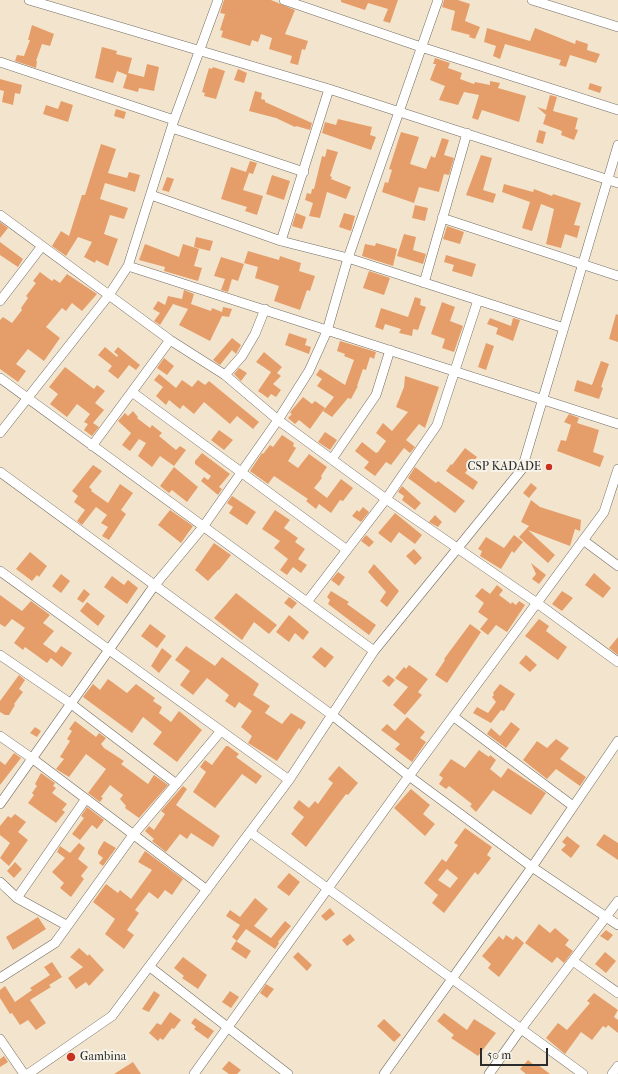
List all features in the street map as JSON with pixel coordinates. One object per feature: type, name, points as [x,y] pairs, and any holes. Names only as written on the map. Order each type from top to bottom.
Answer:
[{"type":"street","points":[[30,0],[199,49],[329,89],[618,183]]},
{"type":"street","points":[[63,9],[67,0]]},
{"type":"street","points":[[0,433],[109,295],[128,266],[173,124],[218,0]]},
{"type":"street","points":[[284,0],[421,47],[618,110]]},
{"type":"street","points":[[0,804],[33,759],[108,649],[154,586],[203,527],[242,473],[309,371],[327,331],[348,258],[438,0]]},
{"type":"street","points":[[532,0],[618,27]]},
{"type":"street","points":[[0,62],[304,172]]},
{"type":"street","points":[[281,241],[329,89]]},
{"type":"street","points":[[424,283],[467,133]]},
{"type":"street","points":[[28,1074],[112,1016],[289,780],[374,651],[522,469],[618,145]]},
{"type":"street","points":[[151,195],[281,241],[348,258],[564,328]]},
{"type":"street","points":[[0,215],[170,340],[224,375],[278,420],[386,499],[618,662]]},
{"type":"street","points":[[442,218],[618,276]]},
{"type":"street","points":[[0,301],[42,246]]},
{"type":"street","points":[[128,266],[618,424]]},
{"type":"street","points":[[307,602],[386,499],[437,425],[478,300]]},
{"type":"street","points":[[224,375],[242,356],[255,334],[265,309]]},
{"type":"street","points":[[92,446],[170,340]]},
{"type":"street","points":[[332,459],[376,395],[390,350]]},
{"type":"street","points":[[0,378],[374,651]]},
{"type":"street","points":[[132,392],[347,550]]},
{"type":"street","points":[[194,1074],[329,890],[409,776],[604,512],[618,468]]},
{"type":"street","points":[[0,472],[332,715],[409,776],[532,867],[618,925]]},
{"type":"street","points":[[583,540],[618,566]]},
{"type":"street","points":[[1,574],[108,649],[289,780]]},
{"type":"street","points":[[0,655],[70,703],[175,783]]},
{"type":"street","points":[[454,717],[573,806]]},
{"type":"street","points":[[0,978],[55,943],[66,925],[133,835],[220,731]]},
{"type":"street","points":[[0,736],[33,759],[85,800],[207,890]]},
{"type":"street","points":[[384,1074],[451,978],[532,867],[618,741]]},
{"type":"street","points":[[17,898],[85,800]]},
{"type":"street","points":[[250,832],[583,1074]]},
{"type":"street","points":[[0,882],[17,898],[66,925]]},
{"type":"street","points":[[489,1074],[520,1029],[607,918],[618,901]]},
{"type":"street","points":[[573,961],[618,993]]},
{"type":"street","points":[[150,967],[288,1074]]},
{"type":"street","points":[[0,1039],[24,1074]]},
{"type":"street","points":[[612,1074],[618,1066]]},
{"type":"building","points":[[224,0],[271,0],[295,10],[285,34],[308,41],[305,50],[302,49],[298,65],[290,63],[292,56],[269,49],[272,38],[261,34],[258,42],[252,40],[250,46],[221,37],[223,31],[220,30],[225,14],[220,13]]},
{"type":"building","points":[[341,0],[398,0],[390,23],[383,21],[388,9],[368,3],[365,10],[341,2]]},
{"type":"building","points":[[444,0],[458,0],[470,4],[465,21],[480,27],[475,39],[469,37],[470,35],[451,30],[455,11],[442,7]]},
{"type":"building","points":[[32,25],[54,34],[50,46],[42,44],[36,61],[36,68],[15,61],[17,55],[24,56],[30,40],[28,40]]},
{"type":"building","points":[[487,28],[530,41],[535,28],[575,44],[576,40],[588,44],[587,50],[600,54],[596,63],[570,55],[566,67],[559,65],[561,60],[505,44],[500,59],[493,56],[496,46],[484,42]]},
{"type":"building","points":[[102,47],[117,51],[116,54],[132,58],[128,73],[144,77],[147,64],[159,67],[154,91],[139,88],[138,92],[123,88],[127,75],[117,71],[113,83],[95,78]]},
{"type":"building","points":[[435,58],[450,63],[448,68],[462,73],[460,79],[474,84],[475,82],[490,85],[490,81],[500,83],[498,88],[526,96],[519,122],[482,110],[478,120],[472,118],[479,95],[464,92],[458,105],[439,100],[445,86],[430,80],[436,64],[433,64]]},
{"type":"building","points":[[213,67],[225,71],[216,99],[204,96],[205,93],[202,92],[209,68],[212,69]]},
{"type":"building","points":[[238,69],[247,73],[244,83],[234,80]]},
{"type":"building","points":[[0,79],[22,85],[20,94],[15,93],[13,105],[2,102],[4,91],[0,90]]},
{"type":"building","points":[[590,83],[602,87],[600,93],[588,89]]},
{"type":"building","points":[[255,91],[262,93],[261,99],[265,100],[265,102],[312,123],[310,130],[295,127],[276,118],[249,111]]},
{"type":"building","points":[[550,95],[557,97],[553,111],[578,118],[575,129],[578,130],[574,140],[561,135],[562,131],[543,124],[546,115],[537,107],[546,110]]},
{"type":"building","points":[[61,101],[73,105],[68,122],[43,114],[46,105],[58,109]]},
{"type":"building","points":[[116,109],[126,112],[124,119],[114,116]]},
{"type":"building","points":[[338,119],[372,127],[370,135],[376,137],[371,150],[322,133],[325,122],[336,125]]},
{"type":"building","points":[[539,130],[546,132],[543,144],[536,142]]},
{"type":"building","points":[[401,132],[419,137],[410,164],[426,169],[431,156],[435,158],[442,138],[449,140],[444,155],[454,158],[449,175],[444,174],[439,192],[419,187],[414,203],[382,192],[385,182],[388,183],[392,170],[389,169]]},
{"type":"building","points":[[101,144],[116,149],[108,173],[127,178],[129,172],[140,175],[135,192],[105,183],[100,199],[128,208],[124,219],[110,215],[104,234],[118,239],[108,266],[96,260],[95,263],[84,257],[92,242],[78,237],[66,256],[52,246],[61,231],[69,236],[82,195],[85,195]]},
{"type":"building","points":[[327,149],[338,152],[330,176],[332,177],[331,179],[351,187],[346,199],[327,192],[320,218],[309,216],[313,203],[305,200],[307,193],[311,194],[312,189],[314,189],[322,156],[325,157]]},
{"type":"building","points":[[481,155],[492,158],[483,190],[496,194],[493,203],[466,195]]},
{"type":"building","points":[[250,161],[257,163],[253,174],[246,172]]},
{"type":"building","points":[[231,167],[249,173],[243,190],[263,196],[257,215],[245,211],[247,207],[221,199]]},
{"type":"building","points":[[272,175],[290,181],[284,200],[266,194]]},
{"type":"building","points":[[167,177],[174,179],[169,192],[162,190]]},
{"type":"building","points":[[504,184],[533,192],[534,189],[552,196],[553,194],[581,203],[574,225],[580,226],[577,238],[565,234],[561,248],[546,244],[554,209],[541,204],[532,231],[522,228],[530,202],[502,192]]},
{"type":"building","points":[[415,205],[428,208],[425,221],[412,218]]},
{"type":"building","points":[[296,213],[306,217],[302,229],[292,226]]},
{"type":"building","points":[[344,213],[355,216],[351,231],[339,227]]},
{"type":"building","points":[[0,222],[8,228],[0,238]]},
{"type":"building","points":[[447,226],[464,232],[460,244],[443,239]]},
{"type":"building","points":[[404,234],[416,237],[413,250],[426,254],[423,264],[397,256]]},
{"type":"building","points":[[196,237],[213,241],[210,251],[194,247]]},
{"type":"building","points":[[0,242],[23,259],[18,267],[0,255]]},
{"type":"building","points":[[376,243],[397,249],[393,266],[362,256],[365,244],[375,246]]},
{"type":"building","points":[[145,244],[179,257],[183,244],[199,249],[194,266],[202,268],[198,281],[164,271],[165,267],[139,260]]},
{"type":"building","points":[[248,251],[279,260],[280,256],[301,263],[299,271],[315,276],[310,291],[307,290],[300,310],[274,301],[279,286],[255,278],[258,267],[244,263]]},
{"type":"building","points":[[446,255],[476,264],[472,277],[452,271],[454,265],[444,262]]},
{"type":"building","points":[[221,257],[244,264],[238,281],[232,279],[228,292],[221,290],[225,279],[214,276]]},
{"type":"building","points":[[369,271],[390,278],[384,295],[363,288]]},
{"type":"building","points":[[40,272],[52,281],[54,279],[60,283],[67,274],[97,294],[82,311],[72,303],[66,311],[62,308],[46,327],[60,338],[44,361],[28,349],[16,364],[26,371],[18,382],[0,369],[0,320],[3,317],[12,323],[22,310],[21,308],[28,298],[26,296],[36,283],[33,281]]},
{"type":"building","points":[[184,290],[194,294],[191,304],[211,311],[212,308],[222,312],[223,307],[232,309],[229,317],[222,316],[210,341],[179,325],[188,309],[173,304],[160,325],[154,321],[160,313],[153,309],[158,301],[165,305],[168,296],[182,299]]},
{"type":"building","points":[[415,297],[421,299],[420,305],[426,307],[418,330],[413,329],[412,336],[399,333],[401,329],[385,324],[383,330],[375,327],[381,308],[408,317]]},
{"type":"building","points":[[442,302],[455,307],[450,321],[463,326],[454,352],[442,348],[445,339],[431,334]]},
{"type":"building","points":[[616,314],[618,315],[618,342],[609,339]]},
{"type":"building","points":[[490,318],[511,326],[513,318],[520,320],[513,341],[496,334],[498,328],[487,324]]},
{"type":"building","points":[[289,333],[307,339],[305,345],[311,347],[309,354],[285,345]]},
{"type":"building","points":[[232,338],[241,345],[236,354],[232,350],[220,365],[213,360]]},
{"type":"building","points":[[340,341],[376,352],[374,359],[370,357],[366,370],[363,369],[358,386],[351,399],[348,398],[332,417],[323,411],[334,397],[317,386],[322,379],[316,375],[320,369],[345,385],[354,360],[337,351]]},
{"type":"building","points":[[486,343],[494,346],[486,370],[478,367]]},
{"type":"building","points":[[105,347],[117,357],[118,355],[114,352],[118,347],[140,365],[136,370],[129,365],[118,379],[108,371],[112,366],[98,355]]},
{"type":"building","points":[[264,352],[282,367],[277,373],[281,376],[273,384],[281,390],[276,397],[271,394],[268,398],[258,391],[271,372],[256,362]]},
{"type":"building","points":[[164,358],[174,366],[167,375],[157,368]]},
{"type":"building","points":[[601,361],[609,364],[601,387],[603,388],[599,399],[574,391],[577,380],[592,385]]},
{"type":"building","points":[[65,367],[94,389],[97,385],[105,391],[95,403],[104,410],[93,423],[99,427],[92,436],[84,430],[88,424],[84,422],[90,414],[77,404],[67,417],[50,404],[58,394],[49,387]]},
{"type":"building","points":[[239,368],[247,373],[241,381],[234,374]]},
{"type":"building","points":[[159,374],[176,388],[182,380],[192,387],[198,380],[205,385],[209,381],[259,422],[253,429],[237,416],[230,424],[204,402],[194,414],[183,405],[180,409],[169,400],[166,405],[156,396],[163,387],[154,380]]},
{"type":"building","points":[[405,376],[439,387],[425,428],[419,424],[406,440],[415,447],[410,453],[404,448],[391,465],[386,462],[375,476],[364,468],[369,462],[355,451],[362,442],[376,453],[378,452],[386,441],[376,433],[383,423],[392,431],[408,412],[396,407],[404,387]]},
{"type":"building","points":[[303,397],[312,404],[315,401],[325,408],[310,429],[299,420],[295,424],[288,418],[292,414],[290,413],[291,411]]},
{"type":"building","points":[[133,411],[138,417],[137,418],[150,428],[152,425],[162,433],[159,436],[176,450],[180,446],[186,450],[174,466],[160,456],[152,467],[138,456],[146,443],[139,439],[130,451],[122,445],[131,433],[118,421],[125,413],[128,416]]},
{"type":"building","points":[[569,414],[579,418],[577,423],[599,430],[593,452],[604,456],[600,467],[557,451],[561,440],[566,441],[571,425],[564,422]]},
{"type":"building","points":[[219,430],[233,440],[224,450],[211,440]]},
{"type":"building","points":[[325,432],[337,440],[330,450],[318,442]]},
{"type":"building","points":[[282,435],[294,443],[293,446],[296,448],[288,461],[298,468],[309,454],[327,467],[321,476],[322,478],[314,488],[327,498],[341,479],[353,488],[343,501],[340,500],[331,513],[319,504],[316,509],[306,501],[308,499],[274,476],[268,484],[250,471],[262,453],[263,454],[270,445],[273,447]]},
{"type":"building","points":[[465,448],[477,457],[465,473],[478,482],[473,490],[446,471]]},
{"type":"building","points":[[202,453],[230,474],[219,487],[222,489],[218,495],[201,481],[204,477],[208,480],[211,476],[195,464],[195,461]]},
{"type":"building","points":[[93,465],[102,471],[89,487],[92,490],[91,491],[108,503],[120,484],[133,493],[121,510],[126,514],[109,540],[102,536],[108,527],[101,523],[107,515],[96,507],[82,525],[77,521],[85,510],[74,502],[78,496],[72,491]]},
{"type":"building","points":[[174,467],[198,487],[187,502],[172,490],[169,493],[160,486]]},
{"type":"building","points":[[415,467],[436,483],[438,481],[465,501],[455,513],[408,478]]},
{"type":"building","points":[[531,483],[537,488],[529,498],[523,493]]},
{"type":"building","points":[[402,486],[421,503],[415,510],[402,500],[404,496],[398,492]]},
{"type":"building","points":[[232,496],[256,512],[247,525],[229,513],[233,507],[227,503]]},
{"type":"building","points":[[531,500],[540,507],[581,520],[580,531],[575,529],[570,546],[528,530],[555,555],[548,563],[519,537],[529,526],[521,522]]},
{"type":"building","points":[[363,507],[369,512],[361,522],[352,516],[357,510],[359,512]]},
{"type":"building","points":[[170,510],[193,526],[181,543],[158,525]]},
{"type":"building","points":[[275,510],[290,520],[284,528],[298,538],[295,542],[305,549],[298,559],[307,565],[301,573],[293,567],[287,575],[280,570],[288,559],[274,548],[280,541],[262,529]]},
{"type":"building","points":[[395,513],[422,535],[415,544],[399,532],[391,543],[378,533]]},
{"type":"building","points":[[435,515],[442,522],[438,527],[429,522]]},
{"type":"building","points":[[366,535],[374,542],[369,547],[361,541]]},
{"type":"building","points":[[514,535],[523,542],[514,553],[512,551],[501,569],[480,556],[482,551],[478,549],[486,537],[504,548]]},
{"type":"building","points":[[214,543],[231,555],[208,581],[195,570]]},
{"type":"building","points":[[414,549],[422,558],[415,565],[406,556]]},
{"type":"building","points":[[30,552],[47,566],[39,577],[37,575],[32,581],[16,569]]},
{"type":"building","points":[[531,563],[546,575],[539,584],[532,579],[536,574]]},
{"type":"building","points":[[374,564],[399,591],[387,607],[380,601],[386,592],[368,572]]},
{"type":"building","points":[[338,572],[345,577],[339,586],[331,580]]},
{"type":"building","points":[[594,573],[611,588],[603,598],[585,585]]},
{"type":"building","points":[[61,574],[70,581],[61,593],[52,586]]},
{"type":"building","points":[[112,576],[124,585],[128,580],[138,588],[127,604],[104,587]]},
{"type":"building","points":[[497,585],[503,590],[499,595],[511,604],[512,602],[516,605],[519,601],[525,605],[507,632],[496,625],[488,635],[480,629],[488,619],[478,612],[484,603],[475,596],[482,588],[490,594]]},
{"type":"building","points":[[84,589],[90,594],[83,603],[77,599]]},
{"type":"building","points":[[331,591],[349,602],[347,604],[376,625],[369,635],[328,604],[330,600],[327,597]]},
{"type":"building","points":[[562,591],[573,598],[562,611],[552,604]]},
{"type":"building","points":[[236,593],[277,625],[269,634],[254,622],[242,640],[214,618]]},
{"type":"building","points":[[0,595],[22,611],[31,601],[50,615],[43,623],[54,631],[43,644],[56,653],[61,646],[72,653],[62,667],[51,658],[47,663],[25,647],[23,650],[14,643],[25,628],[12,619],[5,627],[0,624]]},
{"type":"building","points":[[289,597],[297,603],[292,609],[284,603]]},
{"type":"building","points":[[87,602],[105,616],[98,626],[80,611]]},
{"type":"building","points":[[289,615],[309,632],[303,640],[295,633],[289,642],[276,632]]},
{"type":"building","points":[[539,619],[549,626],[546,631],[567,647],[558,660],[525,636]]},
{"type":"building","points":[[150,624],[166,636],[157,648],[141,636]]},
{"type":"building","points":[[470,624],[481,632],[447,683],[435,675],[445,660],[444,659]]},
{"type":"building","points":[[618,637],[618,655],[609,648]]},
{"type":"building","points":[[186,646],[215,666],[222,657],[259,684],[253,695],[270,706],[265,713],[282,724],[291,713],[306,722],[301,730],[299,728],[277,761],[248,743],[252,736],[241,727],[252,711],[239,702],[235,708],[225,701],[229,695],[207,678],[193,695],[180,685],[190,671],[175,660]]},
{"type":"building","points":[[321,647],[334,657],[325,668],[312,657]]},
{"type":"building","points":[[162,648],[172,656],[159,673],[151,666]]},
{"type":"building","points":[[526,655],[537,665],[530,672],[519,663]]},
{"type":"building","points":[[409,665],[428,679],[418,692],[422,695],[405,715],[393,705],[408,687],[395,678],[404,667],[406,669]]},
{"type":"building","points":[[19,675],[25,680],[19,689],[23,692],[14,704],[15,705],[9,715],[5,715],[0,712],[0,701]]},
{"type":"building","points":[[388,675],[395,680],[389,687],[382,681]]},
{"type":"building","points":[[108,679],[127,693],[136,684],[155,698],[153,701],[162,707],[159,713],[171,722],[179,711],[202,730],[177,762],[153,744],[162,732],[143,717],[132,733],[83,697],[93,684],[100,690]]},
{"type":"building","points":[[500,684],[515,694],[504,711],[501,710],[491,723],[473,713],[477,707],[488,713],[496,702],[492,697],[494,695],[493,693]]},
{"type":"building","points":[[407,717],[425,732],[420,738],[426,742],[412,762],[395,749],[400,744],[381,730],[387,724],[395,731]]},
{"type":"building","points":[[75,721],[96,737],[99,733],[106,738],[101,744],[104,748],[124,761],[121,764],[148,784],[154,775],[168,785],[139,818],[125,808],[126,806],[120,799],[123,795],[110,785],[101,797],[103,798],[100,802],[88,793],[106,769],[86,754],[69,777],[56,769],[64,759],[60,757],[70,741],[67,739],[72,731],[69,729]]},
{"type":"building","points":[[511,722],[520,729],[506,748],[487,734],[491,728],[500,736]]},
{"type":"building","points":[[35,727],[41,731],[37,737],[30,733]]},
{"type":"building","points":[[556,739],[569,748],[560,759],[586,777],[580,786],[556,769],[547,779],[523,760],[537,741],[547,748]]},
{"type":"building","points":[[226,746],[239,754],[236,757],[262,776],[256,784],[242,774],[215,808],[193,792],[206,772],[200,767],[205,760],[212,765]]},
{"type":"building","points":[[479,750],[489,757],[490,755],[496,760],[490,769],[501,778],[508,768],[546,793],[531,815],[493,790],[476,812],[470,806],[472,804],[449,786],[446,789],[439,784],[443,778],[439,775],[451,759],[465,768]]},
{"type":"building","points":[[14,753],[21,758],[0,785],[0,761],[5,765]]},
{"type":"building","points":[[339,766],[358,783],[348,795],[346,794],[306,847],[291,834],[304,817],[293,808],[299,800],[309,808],[315,801],[318,804],[333,783],[328,779]]},
{"type":"building","points":[[41,773],[55,783],[53,786],[56,788],[52,793],[67,804],[62,810],[65,812],[56,823],[28,803],[34,795],[32,793],[37,786],[35,784]]},
{"type":"building","points":[[183,786],[187,789],[176,805],[220,836],[213,847],[191,833],[187,839],[180,834],[166,852],[152,841],[154,839],[145,831],[149,826],[154,830],[165,814],[161,811]]},
{"type":"building","points":[[411,789],[430,805],[423,814],[435,824],[425,836],[394,808]]},
{"type":"building","points":[[87,807],[104,820],[97,829],[92,825],[80,840],[72,834],[84,818],[81,816]]},
{"type":"building","points":[[15,814],[26,822],[18,832],[28,840],[9,866],[0,858],[10,843],[0,835],[0,826],[8,816],[11,818]]},
{"type":"building","points":[[465,828],[492,847],[487,855],[491,858],[478,875],[475,872],[444,913],[432,903],[438,895],[424,883],[442,859],[446,862],[458,845],[454,843]],"holes":[[[447,869],[458,878],[450,888],[438,880]]]},
{"type":"building","points":[[604,834],[618,843],[618,860],[596,845]]},
{"type":"building","points":[[567,836],[580,846],[571,858],[561,850],[566,845],[562,842]]},
{"type":"building","points":[[104,841],[116,848],[103,866],[99,863],[103,858],[98,854],[98,851]]},
{"type":"building","points":[[79,843],[85,848],[78,859],[88,867],[81,876],[84,879],[71,897],[60,888],[64,883],[52,872],[65,858],[57,852],[60,846],[70,853]]},
{"type":"building","points":[[145,851],[183,879],[172,895],[165,890],[158,899],[149,892],[135,910],[139,913],[127,930],[134,935],[124,949],[105,934],[115,919],[93,902],[106,884],[118,893],[120,890],[131,899],[152,870],[138,862]]},
{"type":"building","points":[[15,862],[22,869],[14,878],[7,871]]},
{"type":"building","points":[[289,873],[300,882],[289,896],[277,887]]},
{"type":"building","points":[[255,898],[268,909],[254,926],[271,938],[285,921],[291,926],[278,942],[279,943],[275,949],[246,929],[237,941],[232,937],[240,925],[226,916],[230,910],[240,917]]},
{"type":"building","points":[[330,908],[335,914],[326,921],[321,916]]},
{"type":"building","points":[[38,917],[46,929],[13,950],[6,937]]},
{"type":"building","points":[[539,924],[550,933],[555,928],[569,940],[565,945],[573,951],[564,963],[557,957],[552,963],[525,943]]},
{"type":"building","points":[[606,930],[613,935],[608,941],[600,936]]},
{"type":"building","points":[[350,934],[355,940],[347,946],[342,940]]},
{"type":"building","points":[[506,935],[513,940],[516,936],[524,943],[499,977],[488,968],[491,964],[482,956],[499,936],[503,940]]},
{"type":"building","points":[[236,941],[251,951],[246,959],[231,949]]},
{"type":"building","points":[[79,948],[88,956],[89,954],[104,970],[89,986],[86,982],[76,989],[68,978],[83,967],[70,957]]},
{"type":"building","points":[[298,952],[312,965],[307,971],[293,957]]},
{"type":"building","points":[[605,952],[616,961],[606,973],[595,964]]},
{"type":"building","points":[[183,957],[207,975],[198,989],[182,978],[184,976],[174,968]]},
{"type":"building","points":[[52,962],[62,977],[49,985],[51,987],[30,1000],[46,1023],[36,1030],[28,1020],[20,1025],[12,1013],[10,1014],[0,998],[0,990],[5,986],[15,1002],[32,990],[30,988],[50,975],[44,967]]},
{"type":"building","points":[[266,984],[274,989],[267,998],[260,993]]},
{"type":"building","points":[[154,991],[160,995],[149,1012],[142,1009]]},
{"type":"building","points":[[230,991],[239,997],[231,1008],[222,1002]]},
{"type":"building","points":[[594,993],[618,1010],[614,1017],[618,1020],[618,1033],[608,1025],[606,1028],[603,1026],[592,1040],[581,1032],[565,1054],[546,1038],[558,1023],[567,1030],[590,1003],[587,1001]]},
{"type":"building","points":[[170,1012],[181,1020],[174,1029],[172,1028],[163,1040],[160,1038],[158,1041],[149,1033],[157,1023],[161,1025]]},
{"type":"building","points":[[444,1013],[467,1030],[474,1019],[496,1033],[478,1056],[451,1038],[454,1035],[437,1021]]},
{"type":"building","points":[[195,1018],[214,1031],[208,1039],[194,1029],[196,1027],[191,1023]]},
{"type":"building","points":[[384,1019],[401,1035],[394,1042],[377,1026]]},
{"type":"building","points":[[4,1056],[8,1062],[0,1067],[0,1059]]},
{"type":"building","points":[[528,1060],[535,1066],[537,1064],[550,1074],[526,1074],[520,1069]]},
{"type":"building","points":[[229,1061],[241,1070],[237,1074],[229,1074],[222,1069]]},
{"type":"building","points":[[133,1062],[141,1074],[114,1074]]},
{"type":"place","name":"CSP KADADE","points":[[549,467]]},
{"type":"place","name":"Gambina","points":[[71,1057]]}]
